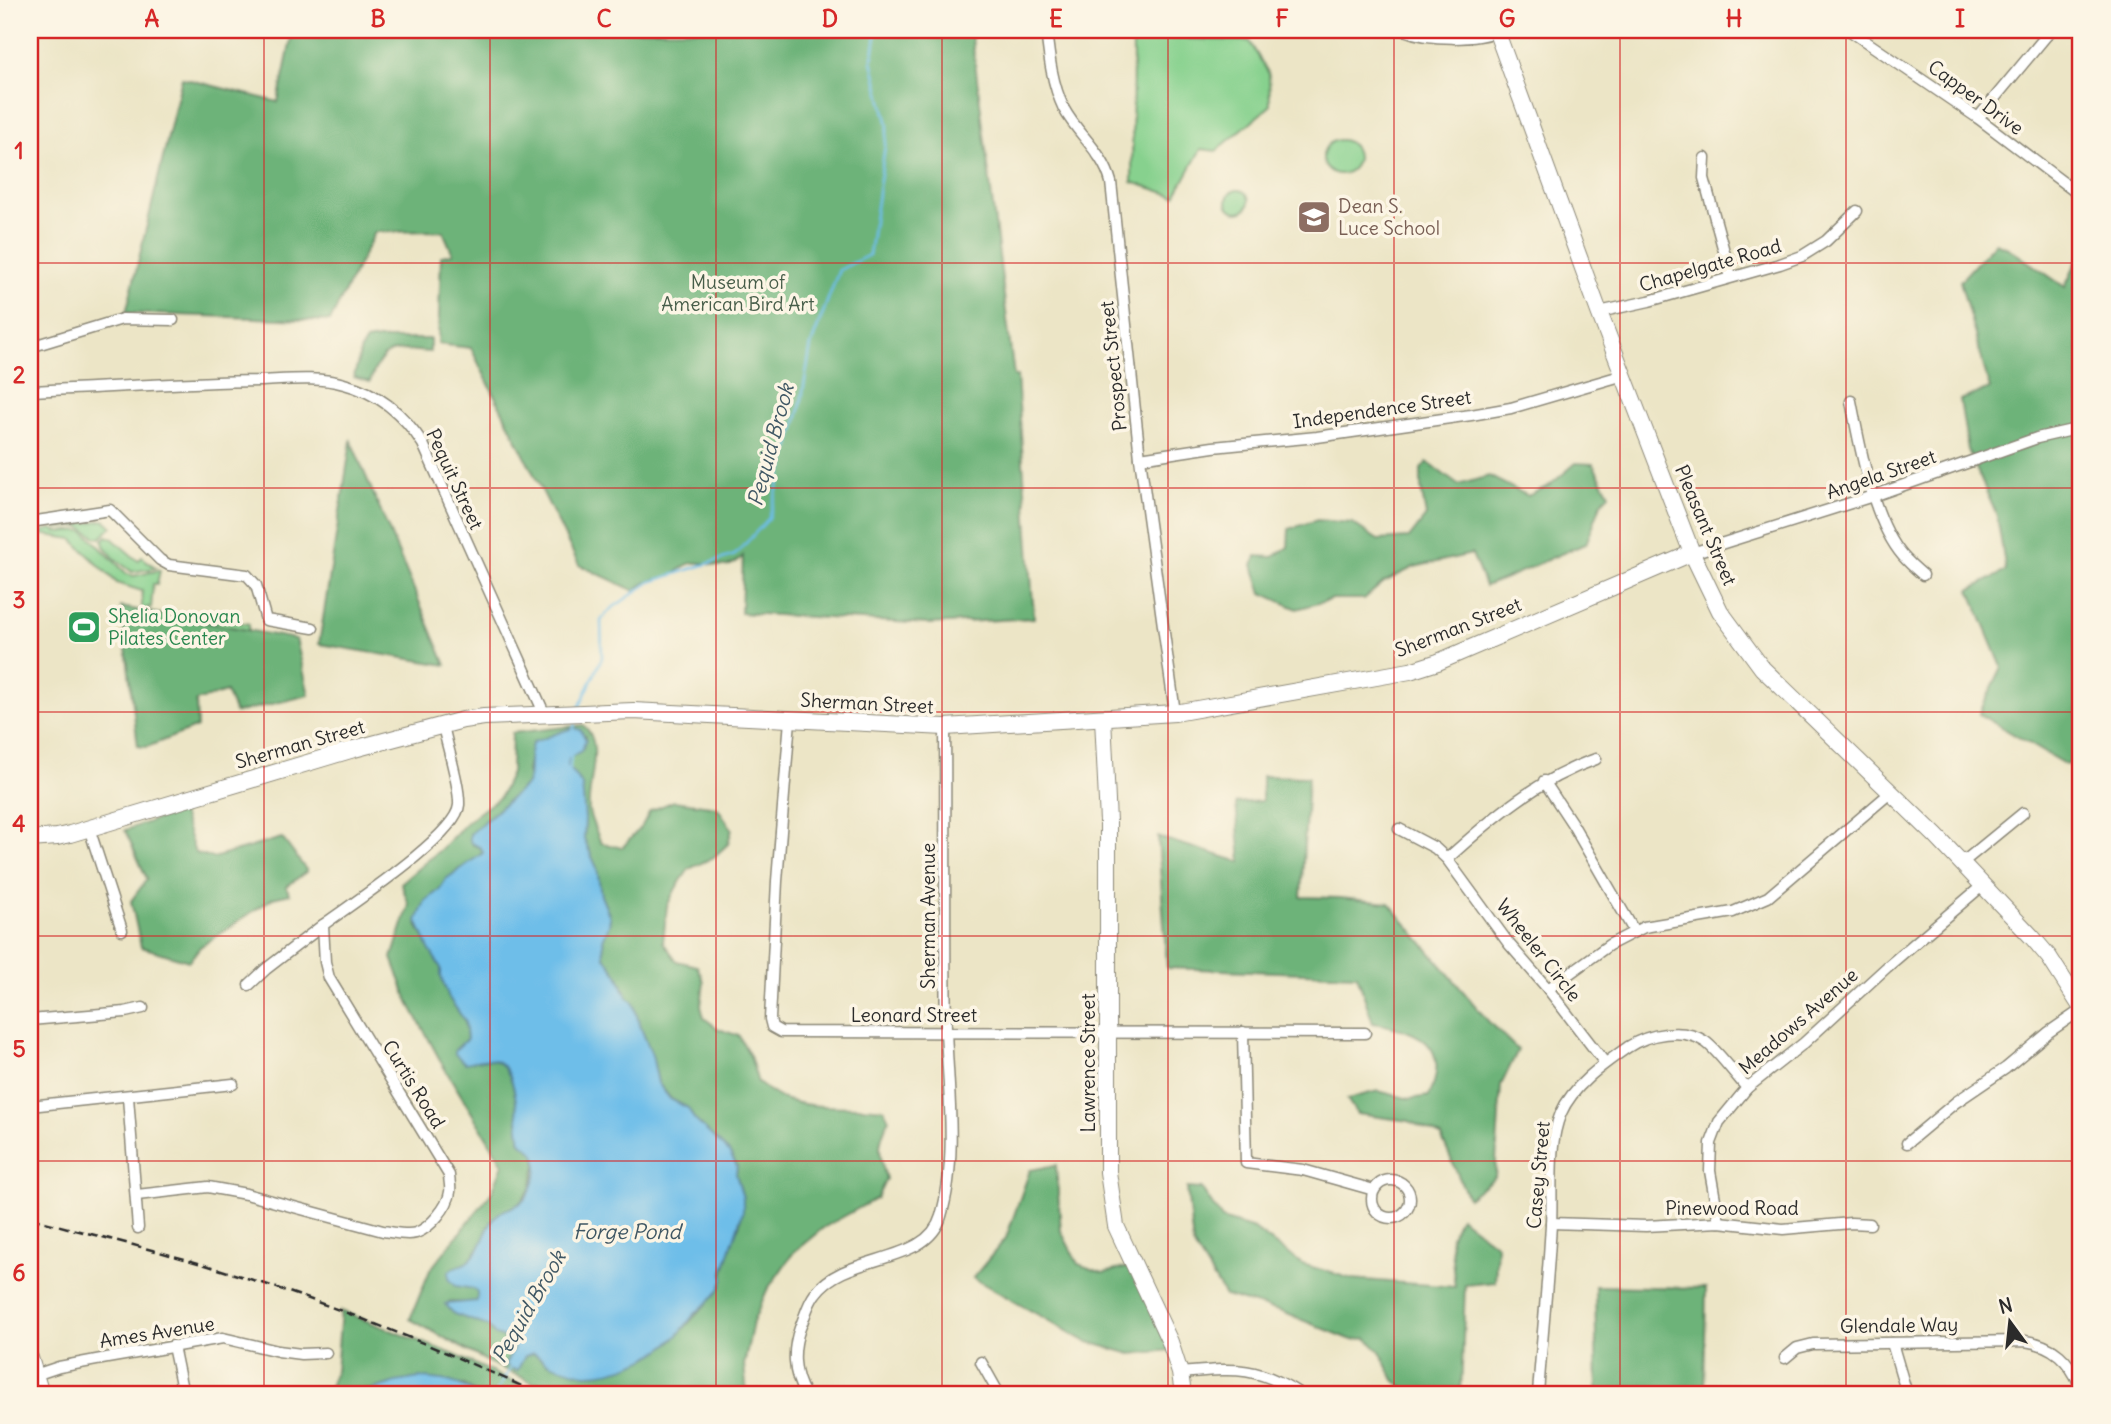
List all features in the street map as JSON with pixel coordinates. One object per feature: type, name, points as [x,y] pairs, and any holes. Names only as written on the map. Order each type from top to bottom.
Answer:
[{"type":"main road","name":"Pleasant Street","points":[[1497,30],[1599,312],[1692,553],[1720,611],[1762,668],[1962,863],[2049,957],[2081,1008]]},
{"type":"main road","name":"Sherman Street","points":[[30,839],[57,838],[328,757],[443,725],[484,717],[633,711],[945,727],[1175,713],[1410,671],[1438,662],[1692,553]]},
{"type":"main road","name":"Lawrence Street","points":[[1103,718],[1108,822],[1108,1172],[1116,1226],[1170,1342],[1180,1373],[1183,1394]]},
{"type":"main road","points":[[30,1358],[41,1394]]},
{"type":"street","name":"Prospect Street","points":[[1046,30],[1052,73],[1059,97],[1071,120],[1100,157],[1111,182],[1140,458],[1175,713]]},
{"type":"street","points":[[1404,30],[1457,37],[1497,30]]},
{"type":"street","name":"Capper Drive","points":[[1849,30],[1861,33],[2081,196]]},
{"type":"street","points":[[1978,118],[2051,30]]},
{"type":"street","points":[[1705,158],[1704,178],[1731,277]]},
{"type":"street","name":"Chapelgate Road","points":[[1599,312],[1802,256],[1826,241],[1857,211]]},
{"type":"street","points":[[30,347],[122,319],[173,320]]},
{"type":"street","name":"Independence Street","points":[[1140,458],[1213,447],[1317,437],[1511,408],[1624,375]]},
{"type":"street","name":"Pequit Street","points":[[30,391],[212,381],[313,380],[342,383],[373,394],[395,409],[423,444],[545,715]]},
{"type":"street","points":[[1850,401],[1873,496],[1896,546],[1923,575]]},
{"type":"street","name":"Angela Street","points":[[1692,553],[1873,496],[2037,438],[2081,428]]},
{"type":"street","points":[[30,522],[110,510],[160,560],[182,568],[247,575],[256,585],[266,620],[313,628]]},
{"type":"street","name":"Leonard Street","points":[[790,720],[777,881],[770,1019],[772,1027],[781,1032],[1365,1033]]},
{"type":"street","points":[[249,985],[266,969],[434,843],[451,825],[459,807],[443,725]]},
{"type":"street","name":"Sherman Avenue","points":[[804,1394],[798,1381],[795,1356],[798,1334],[816,1292],[844,1271],[915,1246],[925,1239],[940,1221],[948,1189],[950,1116],[946,1031],[945,727]]},
{"type":"street","points":[[1447,859],[1478,831],[1545,781],[1569,768],[1596,759]]},
{"type":"street","points":[[1545,781],[1634,931]]},
{"type":"street","points":[[1548,989],[1609,945],[1634,931],[1733,912],[1768,897],[1890,793]]},
{"type":"street","points":[[1962,863],[2024,813]]},
{"type":"street","points":[[89,828],[122,930]]},
{"type":"street","name":"Wheeler Circle","points":[[1399,829],[1435,848],[1447,859],[1509,944],[1605,1063]]},
{"type":"street","name":"Meadows Avenue","points":[[1719,1222],[1710,1171],[1711,1143],[1719,1122],[1747,1088],[1804,1043],[1983,885]]},
{"type":"street","name":"Curtis Road","points":[[137,1195],[208,1187],[281,1203],[383,1231],[402,1233],[415,1233],[427,1227],[442,1210],[450,1192],[449,1175],[329,978],[325,962],[323,926]]},
{"type":"street","points":[[30,1020],[143,1008]]},
{"type":"street","points":[[1907,1143],[1956,1102],[2006,1068],[2081,1008]]},
{"type":"street","points":[[1243,1032],[1246,1163],[1303,1170],[1374,1190]]},
{"type":"street","name":"Casey Street","points":[[1538,1394],[1555,1140],[1560,1115],[1570,1097],[1605,1063],[1634,1043],[1656,1034],[1672,1033],[1704,1040],[1747,1088]]},
{"type":"street","points":[[30,1106],[233,1084]]},
{"type":"street","points":[[128,1097],[138,1228]]},
{"type":"street","name":"Pinewood Road","points":[[1551,1223],[1646,1226],[1719,1222],[1783,1229],[1870,1224]]},
{"type":"street","name":"Ames Avenue","points":[[35,1376],[59,1367],[223,1338],[278,1351],[326,1353]]},
{"type":"street","name":"Glendale Way","points":[[1785,1358],[1797,1348],[1813,1344],[1998,1339],[2046,1344],[2068,1366],[2081,1387]]},
{"type":"street","points":[[1892,1343],[1907,1394]]},
{"type":"street","points":[[173,1346],[183,1394]]},
{"type":"street","points":[[981,1362],[999,1394]]},
{"type":"street","points":[[1180,1373],[1234,1369],[1256,1372],[1278,1380],[1300,1394]]},
{"type":"green space","name":"Museum of American Bird Art","points":[[293,30],[971,30],[1014,376],[1017,376],[1034,618],[929,624],[741,613],[743,556],[737,562],[725,566],[690,564],[669,576],[646,583],[635,591],[579,565],[471,348],[438,344],[441,256],[453,254],[443,231],[375,232],[330,321],[126,313],[182,78],[278,102]]},
{"type":"green space","points":[[1133,37],[1249,41],[1269,74],[1270,106],[1216,151],[1201,149],[1175,196],[1132,182]]},
{"type":"green space","points":[[1340,140],[1352,145],[1357,157],[1352,169],[1340,174],[1328,169],[1323,157],[1328,145]]},
{"type":"green space","points":[[1238,190],[1248,197],[1249,201],[1242,211],[1238,212],[1228,205],[1227,201],[1234,191]]},
{"type":"green space","points":[[1995,243],[2008,248],[2065,287],[2081,253],[2081,752],[2066,765],[1979,714],[2002,667],[1970,590],[2006,571],[1997,516],[1968,450],[1960,400],[1990,389],[1960,281]]},
{"type":"green space","points":[[430,339],[430,352],[391,352],[380,361],[370,382],[354,377],[361,349],[366,341]]},
{"type":"green space","points":[[351,441],[446,665],[319,644]]},
{"type":"green space","points":[[1427,462],[1458,485],[1489,476],[1528,496],[1550,485],[1576,463],[1593,464],[1609,494],[1601,504],[1586,544],[1485,586],[1472,554],[1414,567],[1384,582],[1364,599],[1333,599],[1297,609],[1262,593],[1253,566],[1256,556],[1273,557],[1288,547],[1289,529],[1317,520],[1352,523],[1378,540],[1409,538],[1426,516],[1421,469]]},
{"type":"green space","points":[[104,520],[112,526],[101,538],[79,526],[56,528]]},
{"type":"green space","points":[[52,529],[60,532],[85,532],[127,574],[134,576],[160,570],[157,584],[153,584],[151,608],[147,607],[146,612],[142,611],[142,591],[117,583],[72,539],[34,533]]},
{"type":"green space","points":[[107,536],[138,561],[142,557],[156,568],[132,572],[104,546],[103,540]]},
{"type":"green space","points":[[121,607],[296,639],[309,695],[235,713],[226,692],[196,701],[197,727],[147,747],[138,746]]},
{"type":"green space","points":[[166,613],[249,624],[249,630],[162,615]]},
{"type":"green space","points":[[583,725],[590,733],[594,765],[589,811],[601,843],[622,848],[642,826],[650,811],[674,801],[717,807],[732,829],[728,844],[714,857],[689,869],[676,888],[667,906],[663,942],[677,961],[697,966],[704,982],[701,1006],[704,1018],[719,1029],[739,1036],[750,1056],[758,1083],[775,1095],[806,1105],[884,1109],[889,1119],[880,1149],[886,1179],[877,1198],[823,1228],[794,1252],[767,1290],[753,1322],[744,1365],[747,1394],[559,1394],[490,1363],[410,1319],[430,1270],[492,1192],[503,1164],[445,1069],[408,1001],[392,958],[409,905],[401,883],[441,849],[469,820],[500,797],[511,773],[512,733]],"holes":[[[563,731],[586,736],[583,748],[569,758],[569,770],[582,785],[584,839],[597,868],[601,896],[610,917],[603,940],[604,956],[618,975],[627,997],[633,1002],[652,1055],[658,1083],[671,1099],[688,1108],[694,1119],[729,1152],[737,1166],[736,1174],[743,1198],[740,1224],[734,1235],[719,1290],[672,1341],[653,1353],[601,1373],[586,1374],[547,1363],[533,1353],[525,1356],[517,1370],[505,1365],[515,1348],[511,1340],[495,1335],[488,1326],[454,1314],[449,1302],[477,1301],[477,1292],[453,1268],[467,1263],[483,1242],[488,1226],[518,1205],[531,1189],[537,1160],[535,1153],[521,1142],[515,1096],[508,1073],[502,1065],[493,1060],[465,1063],[455,1050],[467,1039],[465,1021],[449,998],[441,968],[417,925],[425,901],[456,871],[474,861],[483,852],[482,848],[473,845],[470,834],[527,784],[533,742]]]},
{"type":"green space","points":[[1262,776],[1308,777],[1301,897],[1389,903],[1488,1021],[1518,1050],[1501,1085],[1495,1177],[1468,1198],[1441,1136],[1409,1121],[1357,1114],[1347,1099],[1378,1091],[1410,1099],[1429,1096],[1435,1079],[1434,1052],[1427,1043],[1404,1030],[1373,1023],[1357,975],[1167,968],[1158,837],[1241,862],[1236,803],[1262,801]]},
{"type":"green space","points":[[181,811],[195,853],[213,858],[282,838],[307,871],[286,887],[290,894],[273,898],[200,947],[189,961],[141,947],[131,901],[147,879],[125,830]]},
{"type":"green space","points":[[1056,1165],[1061,1231],[1078,1264],[1103,1273],[1135,1266],[1173,1350],[1131,1354],[1085,1341],[973,1278],[1006,1238],[1030,1170]]},
{"type":"green space","points":[[1187,1188],[1202,1189],[1222,1219],[1254,1229],[1302,1264],[1352,1279],[1455,1287],[1450,1238],[1460,1217],[1497,1245],[1495,1282],[1465,1285],[1461,1394],[1411,1394],[1394,1380],[1380,1351],[1367,1338],[1352,1340],[1282,1312],[1225,1296],[1193,1245]]},
{"type":"green space","points":[[1595,1286],[1706,1288],[1704,1394],[1597,1394]]},
{"type":"green space","points":[[341,1311],[455,1355],[539,1394],[476,1394],[465,1385],[396,1382],[358,1394],[327,1394],[336,1371]]},
{"type":"water","name":"Forge Pond","points":[[574,728],[581,730],[586,740],[581,751],[569,758],[568,766],[582,785],[584,839],[597,868],[601,896],[610,917],[603,940],[604,956],[618,975],[627,997],[633,1002],[652,1055],[658,1083],[670,1099],[688,1108],[694,1119],[729,1152],[737,1166],[736,1174],[743,1198],[743,1211],[723,1272],[722,1284],[715,1295],[666,1346],[645,1359],[622,1368],[587,1374],[549,1363],[533,1353],[525,1356],[517,1371],[505,1365],[514,1348],[511,1340],[495,1335],[488,1326],[454,1314],[445,1304],[477,1301],[477,1292],[456,1286],[449,1279],[449,1271],[472,1257],[497,1215],[522,1202],[533,1184],[537,1163],[534,1152],[521,1142],[512,1083],[502,1065],[493,1060],[465,1063],[455,1054],[455,1050],[467,1039],[465,1021],[449,998],[441,968],[417,921],[425,901],[439,890],[446,879],[483,853],[481,848],[470,842],[470,834],[527,784],[533,742]]},
{"type":"water","points":[[419,1378],[449,1382],[476,1394],[358,1394],[396,1382]]},
{"type":"waterway","name":"Pequid Brook","points":[[579,708],[602,658],[601,620],[611,609],[650,582],[735,555],[769,518],[800,409],[811,345],[839,270],[869,255],[888,125],[872,61],[877,30]]},
{"type":"waterway","name":"Pequid Brook","points":[[573,732],[576,718]]},
{"type":"waterway","name":"Pequid Brook","points":[[569,773],[571,756]]},
{"type":"waterway","name":"Pequid Brook","points":[[496,1394],[511,1366]]},
{"type":"railway","points":[[30,1218],[181,1258],[310,1299],[464,1360],[539,1394]]},
{"type":"place","name":"Dean S. Luce School","points":[[1314,217]]},
{"type":"place","name":"Shelia Donovan Pilates Center","points":[[84,627]]}]
